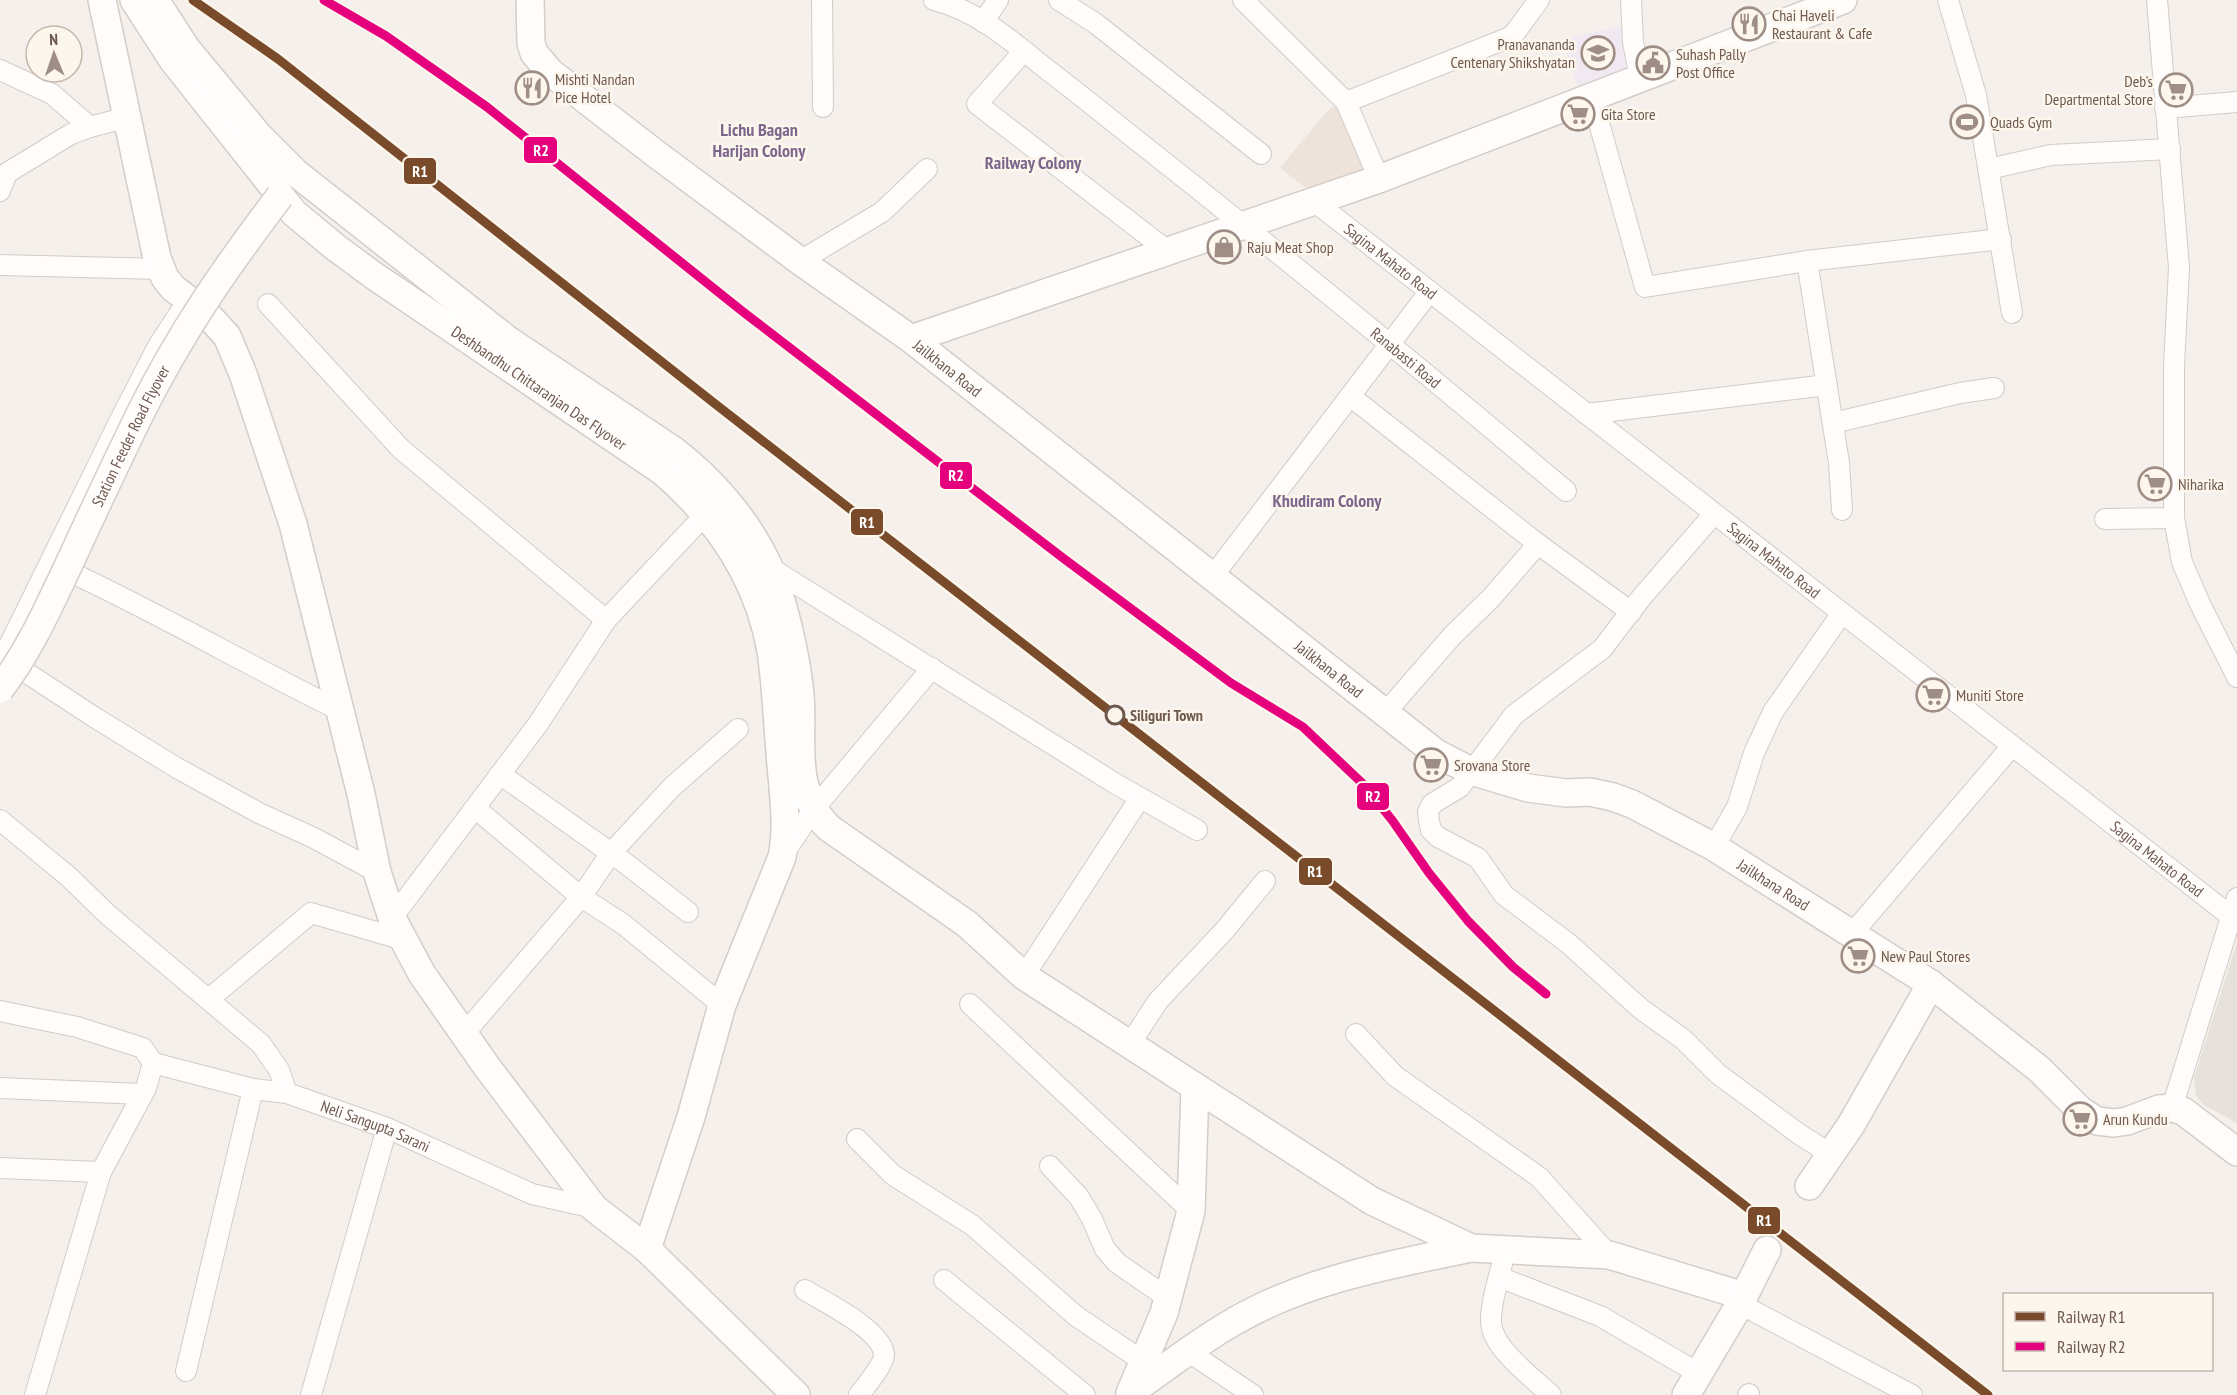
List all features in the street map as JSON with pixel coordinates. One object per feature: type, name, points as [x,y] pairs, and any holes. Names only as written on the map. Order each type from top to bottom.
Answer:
[{"type":"street","points":[[102,0],[128,117],[153,248],[161,270],[173,288],[196,306],[227,336],[243,374],[293,524],[341,711],[377,872],[398,929],[423,974],[486,1067],[594,1208],[647,1249],[796,1395]]},
{"type":"street","name":"Deshbandhu Chittaranjan Das Flyover","points":[[134,0],[172,59],[294,213],[335,247],[646,459],[684,489],[703,510],[736,557],[758,602],[774,676],[784,822],[782,857],[722,1005],[691,1117],[647,1249]]},
{"type":"street","points":[[155,0],[186,48],[259,136],[296,173],[508,340],[673,450],[697,469],[752,536],[769,567],[793,651],[800,694],[802,779],[813,810],[828,828],[967,924],[1024,976],[1372,1201],[1471,1248]]},
{"type":"street","name":"Jailkhana Road","points":[[530,0],[531,43],[534,53],[550,72],[800,261],[911,339],[1436,753],[1471,771],[1544,791],[1590,792],[1613,797],[1632,804],[1714,847],[1931,984],[2039,1069],[2080,1110],[2097,1121],[2114,1123],[2127,1121],[2159,1109],[2172,1108]]},
{"type":"street","points":[[822,0],[823,107]]},
{"type":"street","name":"Ranabasti Road","points":[[934,0],[957,8],[983,22],[1024,51],[1246,226],[1566,491]]},
{"type":"street","points":[[983,22],[998,0]]},
{"type":"street","points":[[1059,0],[1095,23],[1262,154]]},
{"type":"street","points":[[1243,0],[1346,102],[1379,180]]},
{"type":"street","points":[[1346,102],[1508,38],[1514,34],[1539,0]]},
{"type":"street","points":[[1631,0],[1633,42],[1640,78]]},
{"type":"street","points":[[911,339],[1379,180],[1843,0]]},
{"type":"street","points":[[1948,0],[1976,95],[2012,313]]},
{"type":"street","points":[[2157,0],[2179,268],[2174,402],[2174,518],[2180,554],[2191,585],[2237,677]]},
{"type":"street","points":[[1024,51],[978,104],[1169,252]]},
{"type":"street","points":[[0,70],[52,94],[90,127]]},
{"type":"street","points":[[1592,98],[1646,287],[1807,261],[2001,239]]},
{"type":"street","points":[[2165,108],[2237,102]]},
{"type":"street","points":[[2,178],[71,134],[128,117]]},
{"type":"street","points":[[1989,169],[2052,155],[2170,149]]},
{"type":"street","points":[[800,261],[882,212],[927,170]]},
{"type":"street","name":"Station Feeder Road Flyover","points":[[0,689],[14,671],[36,634],[142,411],[180,338],[222,273],[280,196]]},
{"type":"street","name":"Sagina Mahato Road","points":[[1315,202],[2232,917]]},
{"type":"street","points":[[1807,261],[1839,463],[1842,510]]},
{"type":"street","points":[[0,264],[161,270]]},
{"type":"street","points":[[1213,576],[1430,291]]},
{"type":"street","points":[[268,304],[401,449],[606,620]]},
{"type":"street","points":[[0,695],[8,663],[51,564],[120,420],[158,346],[196,306]]},
{"type":"street","points":[[8,663],[69,572],[183,340],[196,306]]},
{"type":"street","points":[[1586,414],[1827,385]]},
{"type":"street","points":[[1833,423],[1960,393],[1994,388]]},
{"type":"street","points":[[1350,396],[1538,544],[1631,612]]},
{"type":"street","points":[[1714,514],[1602,649],[1514,715],[1460,788],[1432,804],[1428,812],[1431,830],[1446,842],[1478,858],[1504,895],[1569,944],[1641,1009],[1683,1039],[1718,1074],[1832,1155]]},
{"type":"street","points":[[2105,519],[2174,518]]},
{"type":"street","points":[[398,929],[475,808],[538,724],[606,620],[702,519]]},
{"type":"street","points":[[1386,712],[1452,636],[1491,598],[1538,544]]},
{"type":"street","points":[[51,564],[148,610],[260,671],[341,711]]},
{"type":"street","points":[[769,567],[1140,798],[1197,830]]},
{"type":"street","points":[[1714,847],[1737,807],[1754,753],[1773,712],[1842,613]]},
{"type":"street","points":[[8,663],[177,768],[259,813],[314,838],[377,872]]},
{"type":"street","points":[[782,857],[813,810],[932,668]]},
{"type":"street","points":[[464,1034],[581,897],[611,853],[672,787],[738,729]]},
{"type":"street","points":[[1851,935],[2012,746]]},
{"type":"street","points":[[500,774],[611,853],[688,912]]},
{"type":"street","points":[[1024,976],[1140,798]]},
{"type":"street","points":[[475,808],[581,897],[623,924],[722,1005]]},
{"type":"street","points":[[0,820],[261,1044],[279,1070],[286,1093]]},
{"type":"street","points":[[1130,1044],[1158,1001],[1224,931],[1265,881]]},
{"type":"street","points":[[2237,898],[2172,1108],[2183,1111],[2237,1152]]},
{"type":"street","points":[[209,999],[311,913],[398,929]]},
{"type":"street","points":[[1809,1186],[1851,1125],[1931,984]]},
{"type":"street","points":[[970,1004],[1191,1211]]},
{"type":"street","points":[[0,1011],[77,1028],[143,1048],[153,1063],[142,1094],[101,1172],[35,1395]]},
{"type":"street","points":[[1356,1034],[1395,1076],[1539,1177],[1609,1256]]},
{"type":"street","name":"Neli Sangupta Sarani","points":[[153,1063],[253,1089],[286,1093],[387,1128],[532,1194],[594,1208]]},
{"type":"street","points":[[1130,1393],[1168,1298],[1191,1211],[1195,1087]]},
{"type":"street","points":[[0,1088],[142,1094]]},
{"type":"street","points":[[186,1371],[253,1089]]},
{"type":"street","points":[[311,1395],[387,1128]]},
{"type":"street","points":[[857,1139],[893,1175],[972,1225],[1076,1316],[1144,1362]]},
{"type":"street","points":[[1050,1166],[1079,1197],[1105,1249],[1117,1263],[1168,1298]]},
{"type":"street","points":[[0,1168],[101,1172]]},
{"type":"street","points":[[1130,1393],[1235,1321],[1293,1293],[1394,1264],[1471,1248],[1609,1256],[1742,1300],[1912,1395]]},
{"type":"street","points":[[1506,1250],[1490,1322],[1493,1336],[1511,1357],[1551,1395]]},
{"type":"street","points":[[1499,1276],[1600,1316],[1692,1384],[1742,1300],[1767,1250]]},
{"type":"street","points":[[944,1280],[1085,1395]]},
{"type":"street","points":[[805,1290],[864,1326],[878,1341],[884,1355],[859,1395]]},
{"type":"street","points":[[1189,1352],[1253,1395]]},
{"type":"shaded area","name":"Pranavananda Centenary Shikshyatan","points":[[1628,24],[1632,75],[1580,92],[1562,40]]},
{"type":"shaded area","points":[[1338,104],[1368,176],[1317,196],[1280,168],[1327,111]]},
{"type":"shaded area","points":[[2237,942],[2237,1123],[2202,1104],[2196,1095],[2194,1078]]},
{"type":"railway","points":[[516,246],[714,403],[1988,1395]]},
{"type":"rail line","name":"R1","points":[[193,0],[278,59],[714,403],[1988,1395]]},
{"type":"rail line","name":"R2","points":[[324,0],[386,36],[487,107],[742,311],[1063,558],[1231,683],[1303,727],[1362,783],[1468,921],[1513,967],[1546,994]]},
{"type":"place","name":"Chai Haveli Restaurant & Cafe","points":[[1749,24]]},
{"type":"place","name":"Pranavananda Centenary Shikshyatan","points":[[1598,53]]},
{"type":"place","name":"Suhash Pally Post Office","points":[[1653,63]]},
{"type":"place","name":"Mishti Nandan Pice Hotel","points":[[532,88]]},
{"type":"place","name":"Deb's Departmental Store","points":[[2176,90]]},
{"type":"place","name":"Gita Store","points":[[1578,114]]},
{"type":"place","name":"Quads Gym","points":[[1967,122]]},
{"type":"place","name":"Raju Meat Shop","points":[[1224,247]]},
{"type":"place","name":"Niharika","points":[[2155,484]]},
{"type":"place","name":"Muniti Store","points":[[1933,695]]},
{"type":"place","name":"Siliguri Town","points":[[1115,715]]},
{"type":"place","name":"Srovana Store","points":[[1431,765]]},
{"type":"place","name":"New Paul Stores","points":[[1858,956]]},
{"type":"place","name":"Arun Kundu","points":[[2080,1119]]},
{"type":"district","name":"Lichu Bagan Harijan Colony","points":[[759,140]]},
{"type":"district","name":"Railway Colony","points":[[1033,163]]},
{"type":"district","name":"Khudiram Colony","points":[[1327,501]]}]
